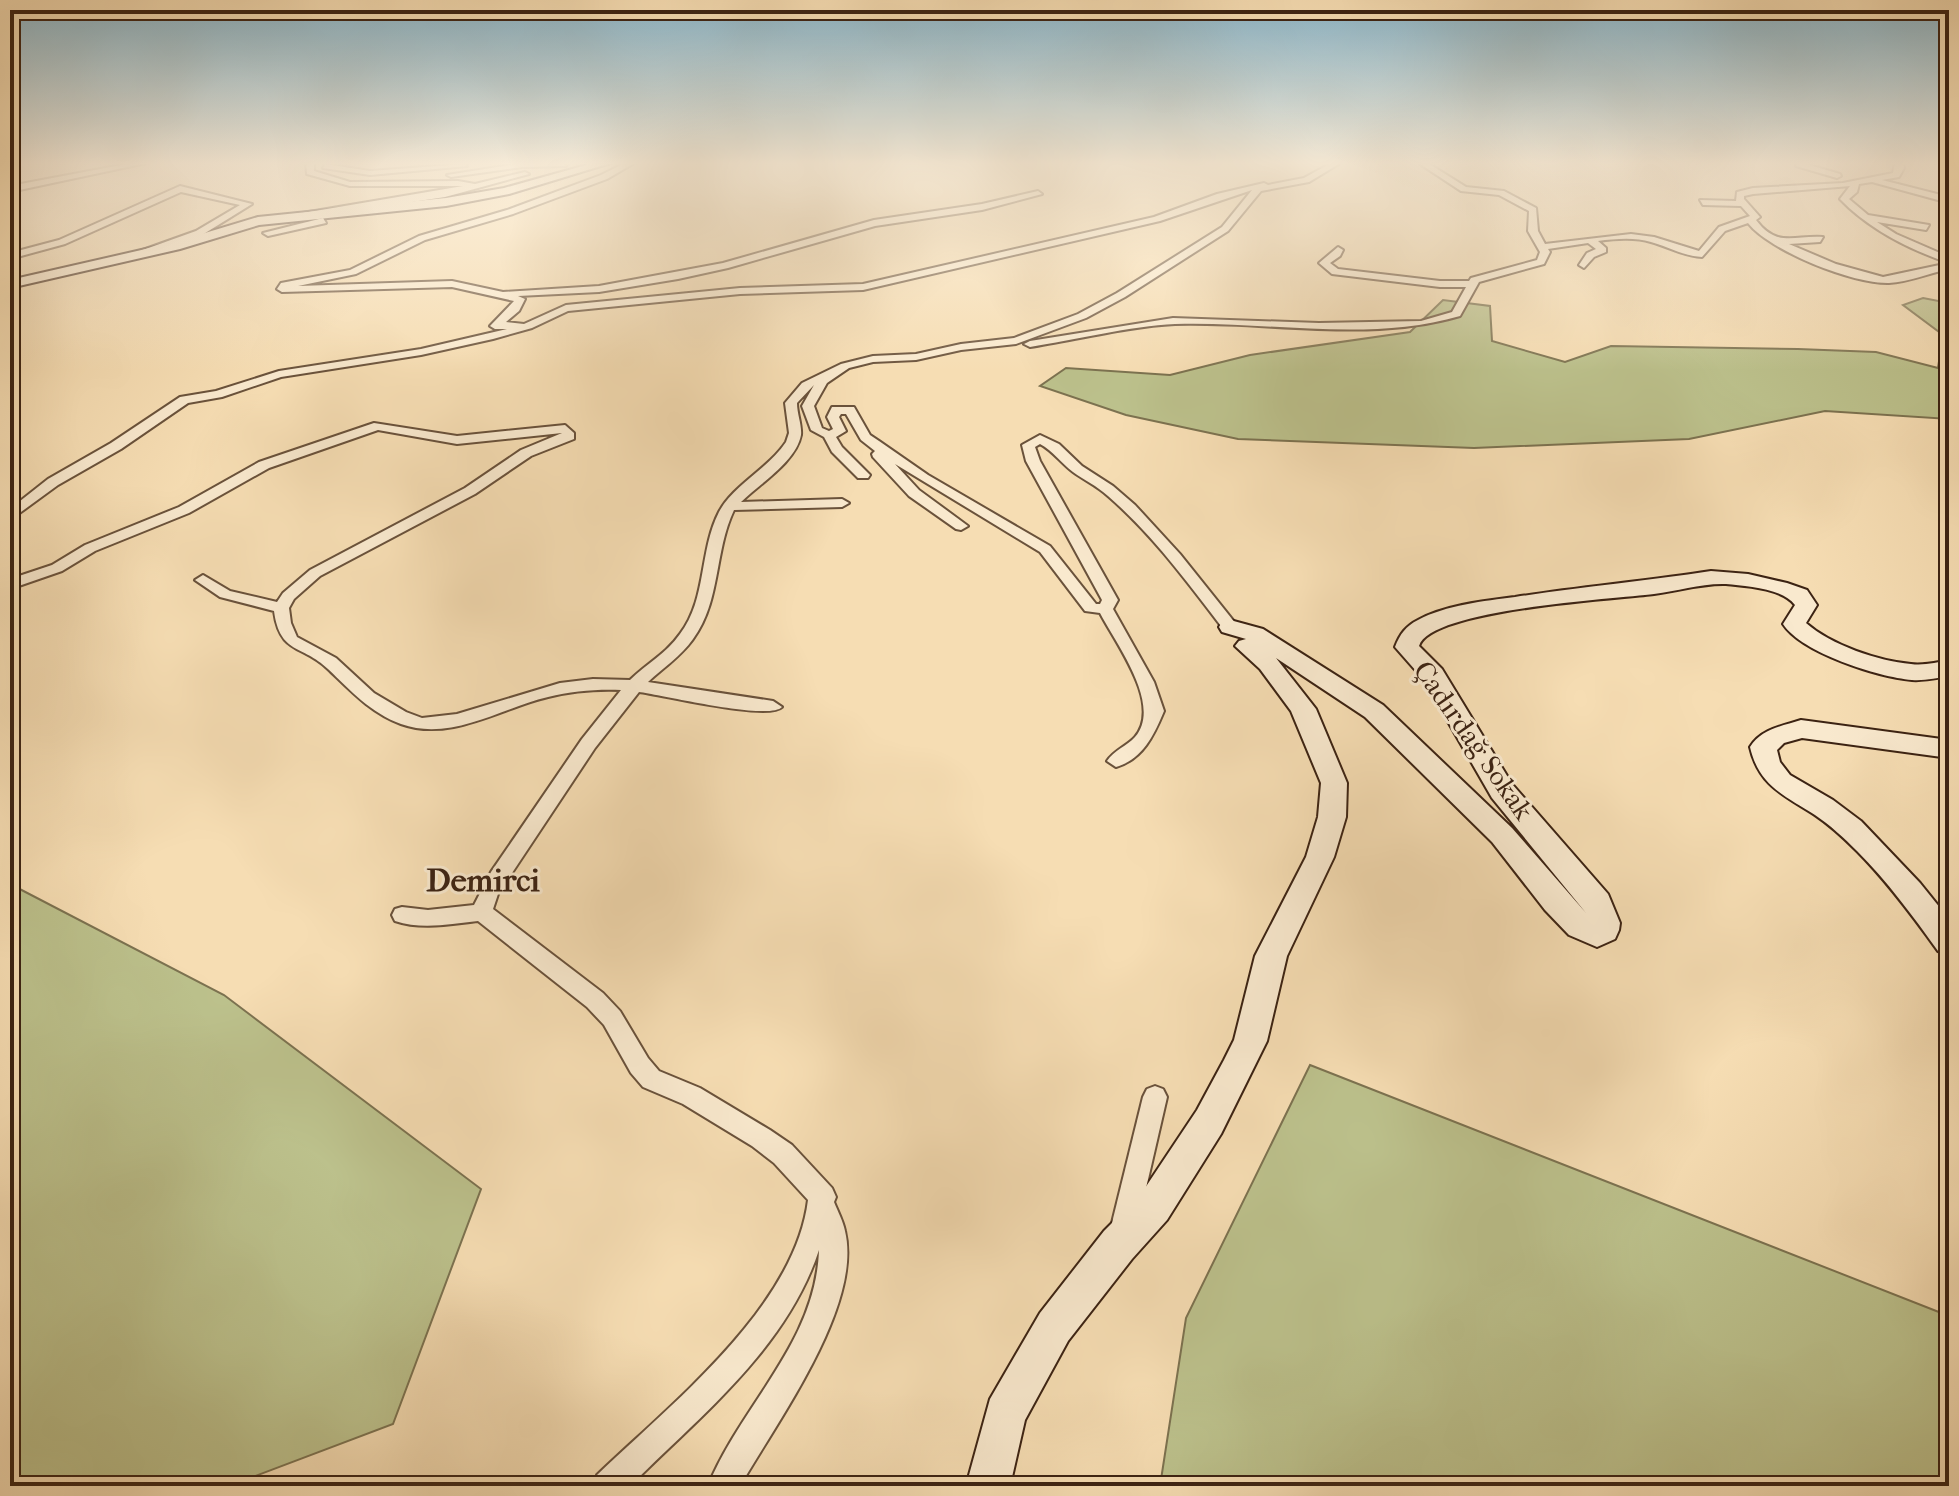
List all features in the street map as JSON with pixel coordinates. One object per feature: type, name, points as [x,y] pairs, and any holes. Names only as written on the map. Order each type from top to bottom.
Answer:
[{"type":"street","points":[[10,256],[62,242],[85,232]]},
{"type":"street","points":[[143,253],[201,232]]},
{"type":"street","points":[[10,284],[219,232]]},
{"type":"street","points":[[268,233],[274,232]]},
{"type":"street","points":[[443,232],[422,238],[353,272],[285,285],[282,289],[452,284],[520,299],[520,304],[495,326],[520,324],[554,311],[740,291],[863,287],[1104,232]]},
{"type":"street","points":[[501,293],[599,289],[678,276],[725,266],[843,232]]},
{"type":"street","points":[[482,912],[486,892],[502,874],[548,801],[633,687],[662,664],[694,624],[709,588],[721,526],[729,506],[792,441],[795,433],[791,403],[806,385],[839,368],[873,359],[916,357],[1022,340],[1096,309],[1221,232]]},
{"type":"street","points":[[1533,232],[1544,247],[1590,240],[1646,237],[1679,252],[1702,254],[1720,232]]},
{"type":"street","points":[[1762,232],[1779,243],[1864,277],[1880,280],[1949,263]]},
{"type":"street","points":[[1887,232],[1949,263]]},
{"type":"street","points":[[1626,238],[1641,249]]},
{"type":"street","points":[[1779,243],[1820,239]]},
{"type":"street","points":[[1584,265],[1590,255],[1603,250],[1590,240]]},
{"type":"street","points":[[976,345],[1033,344],[1173,321],[1319,326],[1416,324],[1456,314],[1471,284],[1479,279],[1546,264],[1544,247]]},
{"type":"street","points":[[1338,250],[1324,265],[1347,275],[1471,284]]},
{"type":"street","points":[[936,272],[961,257],[961,252]]},
{"type":"street","points":[[10,513],[184,400],[218,394],[297,370],[421,352],[493,336],[528,326],[554,311]]},
{"type":"street","points":[[839,368],[822,381],[808,406],[817,430],[829,435],[837,449],[863,475]]},
{"type":"street","points":[[829,435],[840,431],[833,414],[850,410],[865,437],[923,478],[1045,549],[1091,608],[1105,609]]},
{"type":"street","points":[[10,584],[57,568],[90,548],[184,510],[264,465],[378,426],[457,440],[491,439],[565,429],[570,436],[526,453],[470,491],[315,573],[288,596],[281,608],[285,630],[301,649],[330,661],[359,689],[410,721],[456,720],[546,692],[590,684],[773,707]]},
{"type":"street","points":[[988,1486],[1005,1414],[1054,1327],[1118,1245],[1154,1207],[1209,1122],[1236,1071],[1250,1041],[1271,956],[1320,857],[1332,817],[1334,783],[1303,709],[1268,664],[1229,630],[1230,627],[1189,570],[1144,520],[1116,494],[1072,465],[1055,444],[1040,439],[1028,445],[1033,461],[1110,600],[1105,609]]},
{"type":"street","points":[[874,444],[878,455],[905,485],[961,526]]},
{"type":"street","points":[[729,506],[842,503]]},
{"type":"street","name":"Çadırdağ Sokak","points":[[1230,627],[1255,634],[1374,711],[1502,835],[1580,926],[1597,934],[1604,930],[1605,923],[1597,902],[1502,791],[1433,675],[1407,647],[1411,635],[1422,627],[1453,617],[1530,599],[1674,585],[1714,577],[1762,584],[1799,595],[1806,605],[1794,624],[1797,630],[1826,644],[1911,672],[1949,668]]},
{"type":"street","points":[[203,580],[225,594],[281,608]]},
{"type":"street","points":[[1105,609],[1146,682],[1155,711],[1144,739],[1116,761]]},
{"type":"street","points":[[1949,749],[1801,729],[1788,731],[1763,747],[1768,769],[1776,779],[1834,814],[1905,882],[1949,942]]},
{"type":"street","points":[[402,915],[428,918],[482,912],[595,1000],[612,1017],[637,1061],[652,1080],[679,1090],[781,1152],[804,1172],[823,1197],[832,1228],[835,1265],[826,1299],[812,1336],[723,1486]]},
{"type":"street","points":[[1118,1245],[1155,1097]]},
{"type":"street","points":[[608,1486],[742,1355],[770,1321],[804,1255],[823,1197]]},
{"type":"green space","points":[[1923,298],[1949,303],[1949,419],[1825,411],[1689,439],[1474,448],[1238,439],[1126,415],[1040,386],[1066,368],[1170,375],[1250,355],[1410,332],[1443,300],[1490,306],[1492,341],[1565,362],[1611,346],[1798,349],[1876,352],[1938,368],[1943,335],[1903,305]]},
{"type":"green space","points":[[10,884],[224,995],[481,1189],[393,1424],[229,1486],[10,1486]]},
{"type":"green space","points":[[1310,1065],[1949,1316],[1949,1486],[1160,1486],[1186,1318]]},
{"type":"district","name":"Demirci","points":[[483,880]]}]
